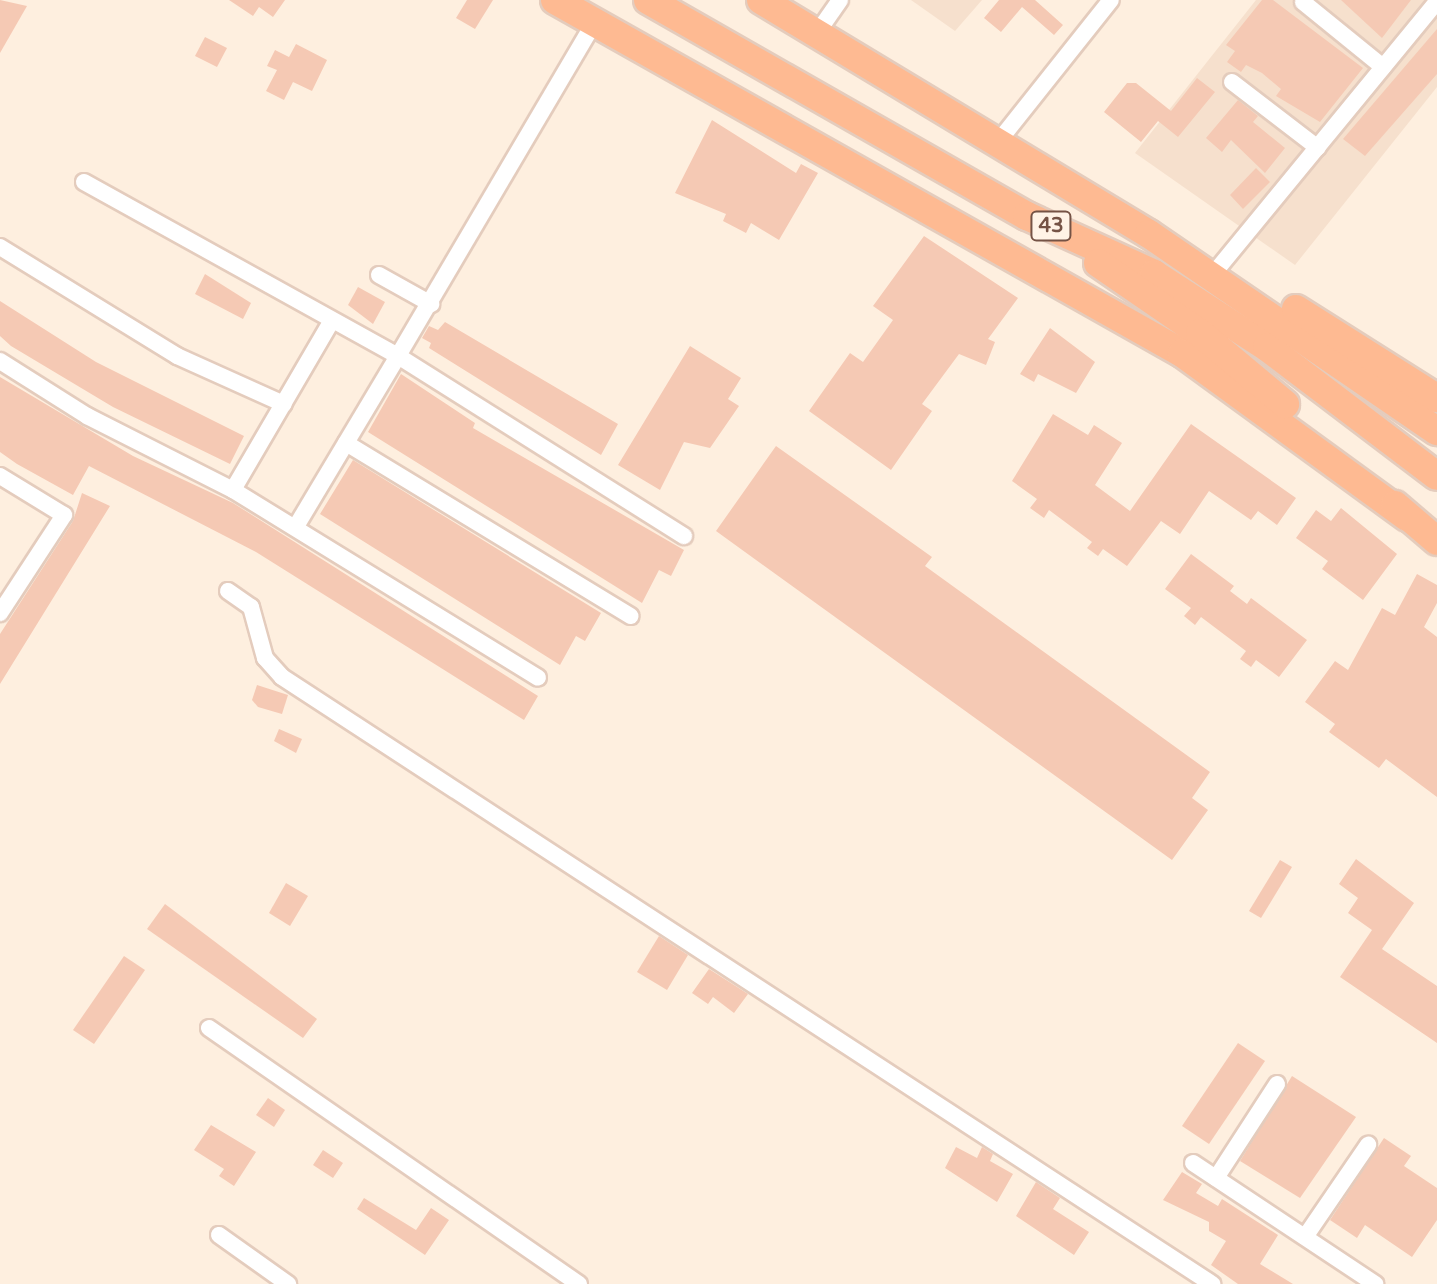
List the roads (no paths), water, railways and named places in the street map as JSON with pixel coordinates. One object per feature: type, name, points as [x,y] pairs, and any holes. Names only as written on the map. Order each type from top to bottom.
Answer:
[{"type":"highway","points":[[555,0],[1182,353],[1407,517]]},
{"type":"highway","name":"43","points":[[648,0],[1027,216],[1154,274],[1267,347],[1437,476]]},
{"type":"highway","name":"43","points":[[761,0],[1149,234],[1437,431]]},
{"type":"highway","name":"43","points":[[1027,216],[1246,369],[1437,541]]},
{"type":"highway","name":"43","points":[[1149,234],[1219,267],[1437,398]]},
{"type":"street","points":[[817,33],[840,0]]},
{"type":"street","points":[[998,142],[1111,0]]},
{"type":"street","points":[[1303,2],[1383,67]]},
{"type":"street","points":[[1219,267],[1437,2]]},
{"type":"street","points":[[297,525],[431,304],[594,23]]},
{"type":"street","points":[[1232,82],[1318,148]]},
{"type":"street","points":[[84,182],[331,322],[398,356],[684,536]]},
{"type":"street","points":[[0,247],[177,356],[284,404]]},
{"type":"street","points":[[379,275],[431,304]]},
{"type":"street","points":[[233,490],[331,322]]},
{"type":"street","points":[[0,361],[87,416],[297,525],[538,678]]},
{"type":"street","points":[[346,443],[631,616]]},
{"type":"street","points":[[0,476],[64,515],[0,613]]},
{"type":"street","points":[[228,591],[251,607],[265,658],[282,677],[1212,1284]]},
{"type":"street","points":[[209,1028],[579,1284]]},
{"type":"street","points":[[1216,1178],[1277,1084]]},
{"type":"street","points":[[1305,1237],[1368,1145]]},
{"type":"street","points":[[1193,1163],[1375,1284]]},
{"type":"street","points":[[219,1235],[288,1284]]}]
